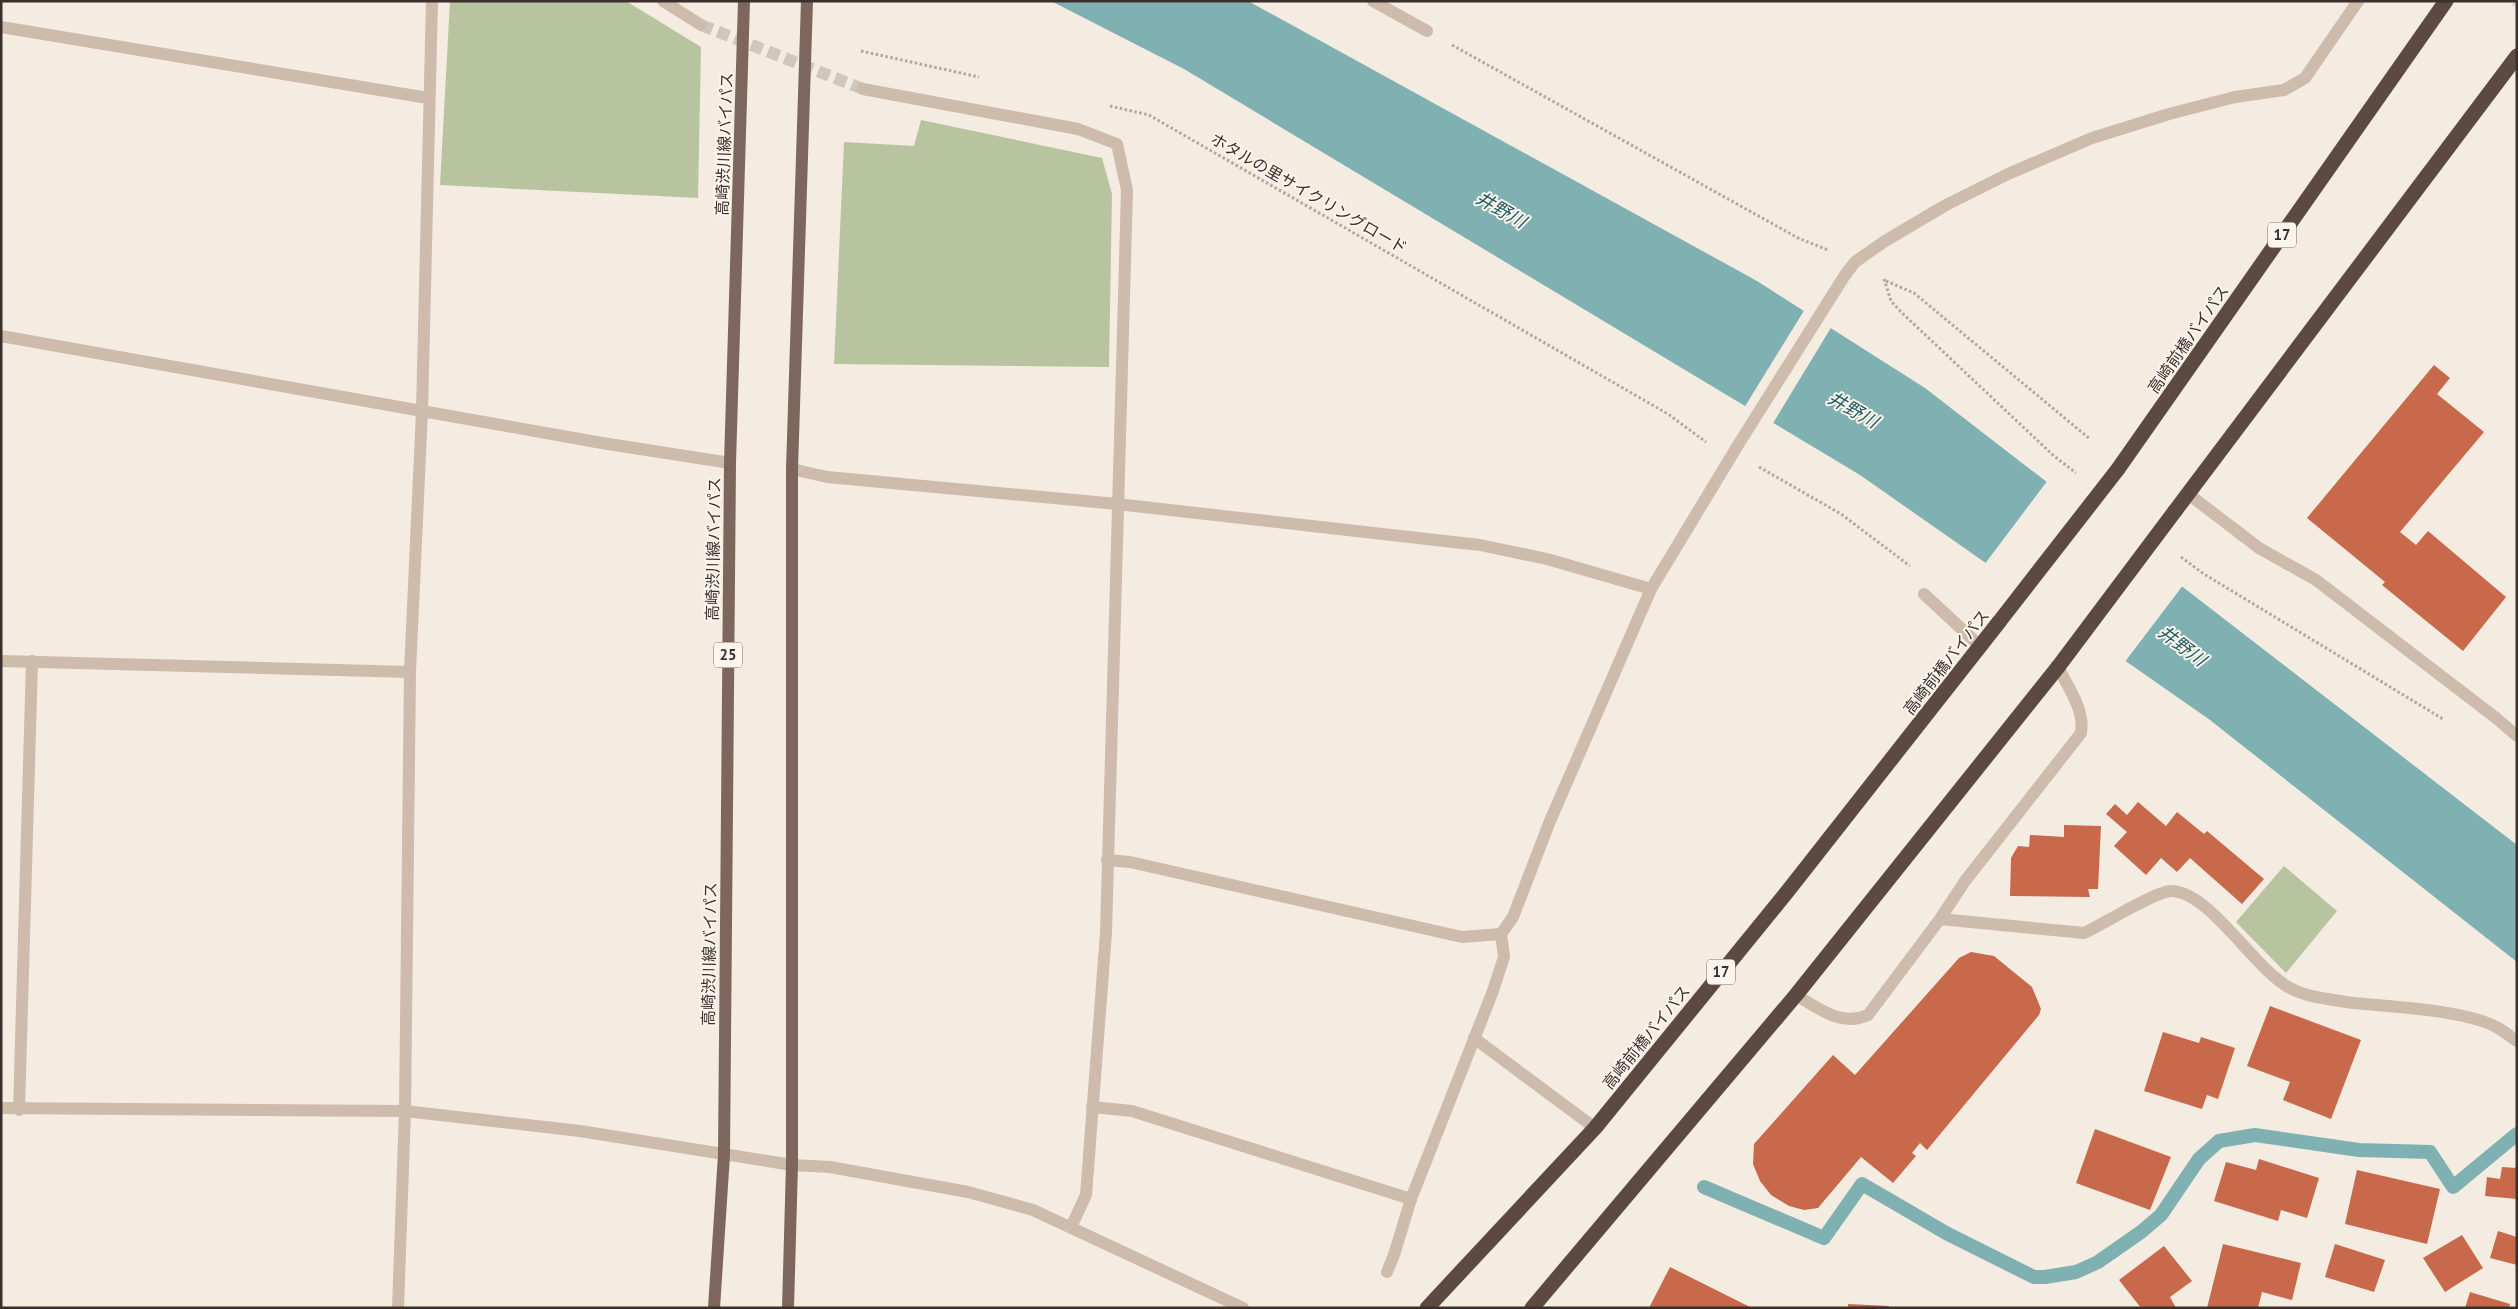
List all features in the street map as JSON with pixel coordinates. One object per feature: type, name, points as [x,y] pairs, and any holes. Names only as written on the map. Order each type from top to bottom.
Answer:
[{"type":"highway","name":"高崎前橋バイパス","points":[[1427,1308],[1595,1128],[1793,884],[1999,622],[2118,469],[2446,1]]},
{"type":"highway","points":[[1532,1308],[1796,995],[2058,667],[2517,56]]},
{"type":"main road","name":"高崎渋川線バイパス","points":[[714,1308],[724,1155],[730,463],[744,1]]},
{"type":"main road","points":[[788,1308],[792,1165],[792,469],[807,1]]},
{"type":"street","points":[[398,1308],[405,1111],[410,672],[422,410],[428,98],[432,1]]},
{"type":"street","points":[[663,1],[701,25]]},
{"type":"street","points":[[1372,1],[1427,31]]},
{"type":"street","points":[[1397,1],[1397,15]]},
{"type":"street","points":[[1386,1272],[1394,1255],[1411,1199],[1493,991],[1504,957],[1501,934],[1513,917],[1550,821],[1651,589],[1738,444],[1845,275],[1855,262],[1946,204],[2084,142],[2169,114],[2235,98],[2284,90],[2304,78],[2358,1]]},
{"type":"street","points":[[1,27],[428,98]]},
{"type":"street","points":[[863,89],[1078,129],[1116,144],[1127,190],[1106,933],[1086,1195],[1070,1227]]},
{"type":"street","points":[[1,336],[602,443],[730,463]]},
{"type":"street","points":[[792,469],[827,477],[1117,504],[1480,545],[1547,559],[1651,589]]},
{"type":"street","points":[[2187,493],[2258,548],[2316,580],[2517,736]]},
{"type":"street","points":[[1924,594],[1980,646]]},
{"type":"street","points":[[1,661],[410,672]]},
{"type":"street","points":[[19,1110],[32,661]]},
{"type":"street","points":[[1796,995],[1831,1015],[1855,1020],[1868,1015],[1940,919],[1965,881],[2080,732],[2083,721],[2058,667]]},
{"type":"street","points":[[1107,860],[1130,862],[1462,937],[1501,934]]},
{"type":"street","points":[[1940,919],[2084,933],[2106,923],[2155,895],[2171,890],[2191,896],[2208,909],[2266,971],[2291,989],[2322,998],[2463,1017],[2498,1027],[2517,1042]]},
{"type":"street","points":[[1474,1038],[1595,1128]]},
{"type":"street","points":[[1092,1107],[1132,1111],[1411,1199]]},
{"type":"street","points":[[1,1108],[19,1110],[405,1111],[580,1130],[724,1155],[792,1165],[830,1168],[968,1192],[1033,1210],[1243,1308]]},
{"type":"path","points":[[1427,31],[1798,238],[1833,252]]},
{"type":"path","points":[[861,51],[984,78]]},
{"type":"path","name":"ホタルの里サイクリングロード","points":[[1106,106],[1149,115],[1668,414],[1710,444]]},
{"type":"path","points":[[1878,275],[1886,281],[1914,293],[2090,439]]},
{"type":"path","points":[[1886,281],[1891,300],[1901,312],[2054,456],[2084,479]]},
{"type":"path","points":[[1760,467],[1841,514],[1920,574],[1924,594]]},
{"type":"path","points":[[2174,551],[2204,574],[2449,722]]},
{"type":"green space","points":[[450,1],[626,1],[701,47],[698,198],[440,185]]},
{"type":"green space","points":[[921,120],[1102,158],[1112,194],[1109,367],[834,364],[844,142],[914,146]]},
{"type":"green space","points":[[2284,866],[2337,911],[2286,973],[2236,922]]},
{"type":"water","name":"井野川","points":[[1051,1],[1248,1],[1757,281],[1925,388],[2517,845],[2517,962],[2210,720],[1860,475],[1184,69]]},
{"type":"pier","points":[[1805,309],[1832,326],[1772,425],[1744,408]]},
{"type":"pier","points":[[2048,480],[2184,584],[2124,663],[1984,565]]},
{"type":"building","points":[[2434,365],[2450,378],[2437,394],[2484,432],[2400,532],[2416,545],[2428,531],[2506,597],[2463,651],[2382,585],[2385,582],[2307,518]]},
{"type":"building","points":[[2138,802],[2166,826],[2177,812],[2204,834],[2207,831],[2264,879],[2242,904],[2190,858],[2177,872],[2161,858],[2146,875],[2114,846],[2127,832],[2106,814],[2115,804],[2127,815]]},
{"type":"building","points":[[2064,825],[2101,826],[2098,889],[2088,889],[2090,897],[2010,896],[2011,858],[2018,846],[2029,847],[2030,835],[2064,837]]},
{"type":"building","points":[[1971,952],[1994,956],[2032,987],[2041,1009],[2039,1015],[1927,1150],[1920,1143],[1912,1153],[1916,1156],[1893,1183],[1861,1157],[1818,1208],[1804,1210],[1789,1206],[1771,1195],[1760,1181],[1753,1164],[1754,1144],[1833,1055],[1855,1075],[1959,958]]},
{"type":"building","points":[[2270,1006],[2361,1040],[2331,1119],[2283,1100],[2290,1082],[2247,1066]]},
{"type":"building","points":[[2163,1032],[2199,1043],[2201,1037],[2235,1048],[2218,1099],[2207,1095],[2202,1109],[2144,1091]]},
{"type":"building","points":[[2095,1129],[2171,1157],[2150,1210],[2076,1183]]},
{"type":"building","points":[[2259,1159],[2319,1178],[2307,1218],[2281,1210],[2278,1221],[2214,1201],[2226,1162],[2256,1170]]},
{"type":"building","points":[[2502,1167],[2517,1168],[2517,1199],[2485,1196],[2487,1177],[2500,1179]]},
{"type":"building","points":[[2357,1170],[2440,1189],[2427,1244],[2345,1224]]},
{"type":"building","points":[[2498,1231],[2517,1237],[2517,1265],[2490,1258]]},
{"type":"building","points":[[2462,1235],[2483,1268],[2445,1292],[2423,1258]]},
{"type":"building","points":[[2223,1244],[2301,1263],[2292,1300],[2262,1292],[2258,1308],[2207,1308]]},
{"type":"building","points":[[2335,1244],[2385,1260],[2374,1292],[2325,1277]]},
{"type":"building","points":[[2164,1246],[2192,1281],[2170,1297],[2176,1308],[2141,1308],[2119,1280]]},
{"type":"building","points":[[1670,1267],[1752,1308],[1649,1308]]},
{"type":"building","points":[[2470,1292],[2510,1304],[2509,1308],[2465,1308]]},
{"type":"building","points":[[1848,1304],[1889,1306],[1889,1308],[1848,1308]]},
{"type":"waterway","points":[[1704,1187],[1824,1238],[1862,1184],[1946,1233],[2034,1277],[2045,1277],[2076,1272],[2098,1262],[2141,1232],[2161,1215],[2199,1159],[2219,1141],[2255,1135],[2359,1150],[2430,1152],[2453,1187],[2517,1134]]},
{"type":"tunnel","points":[[701,25],[863,89]]}]
